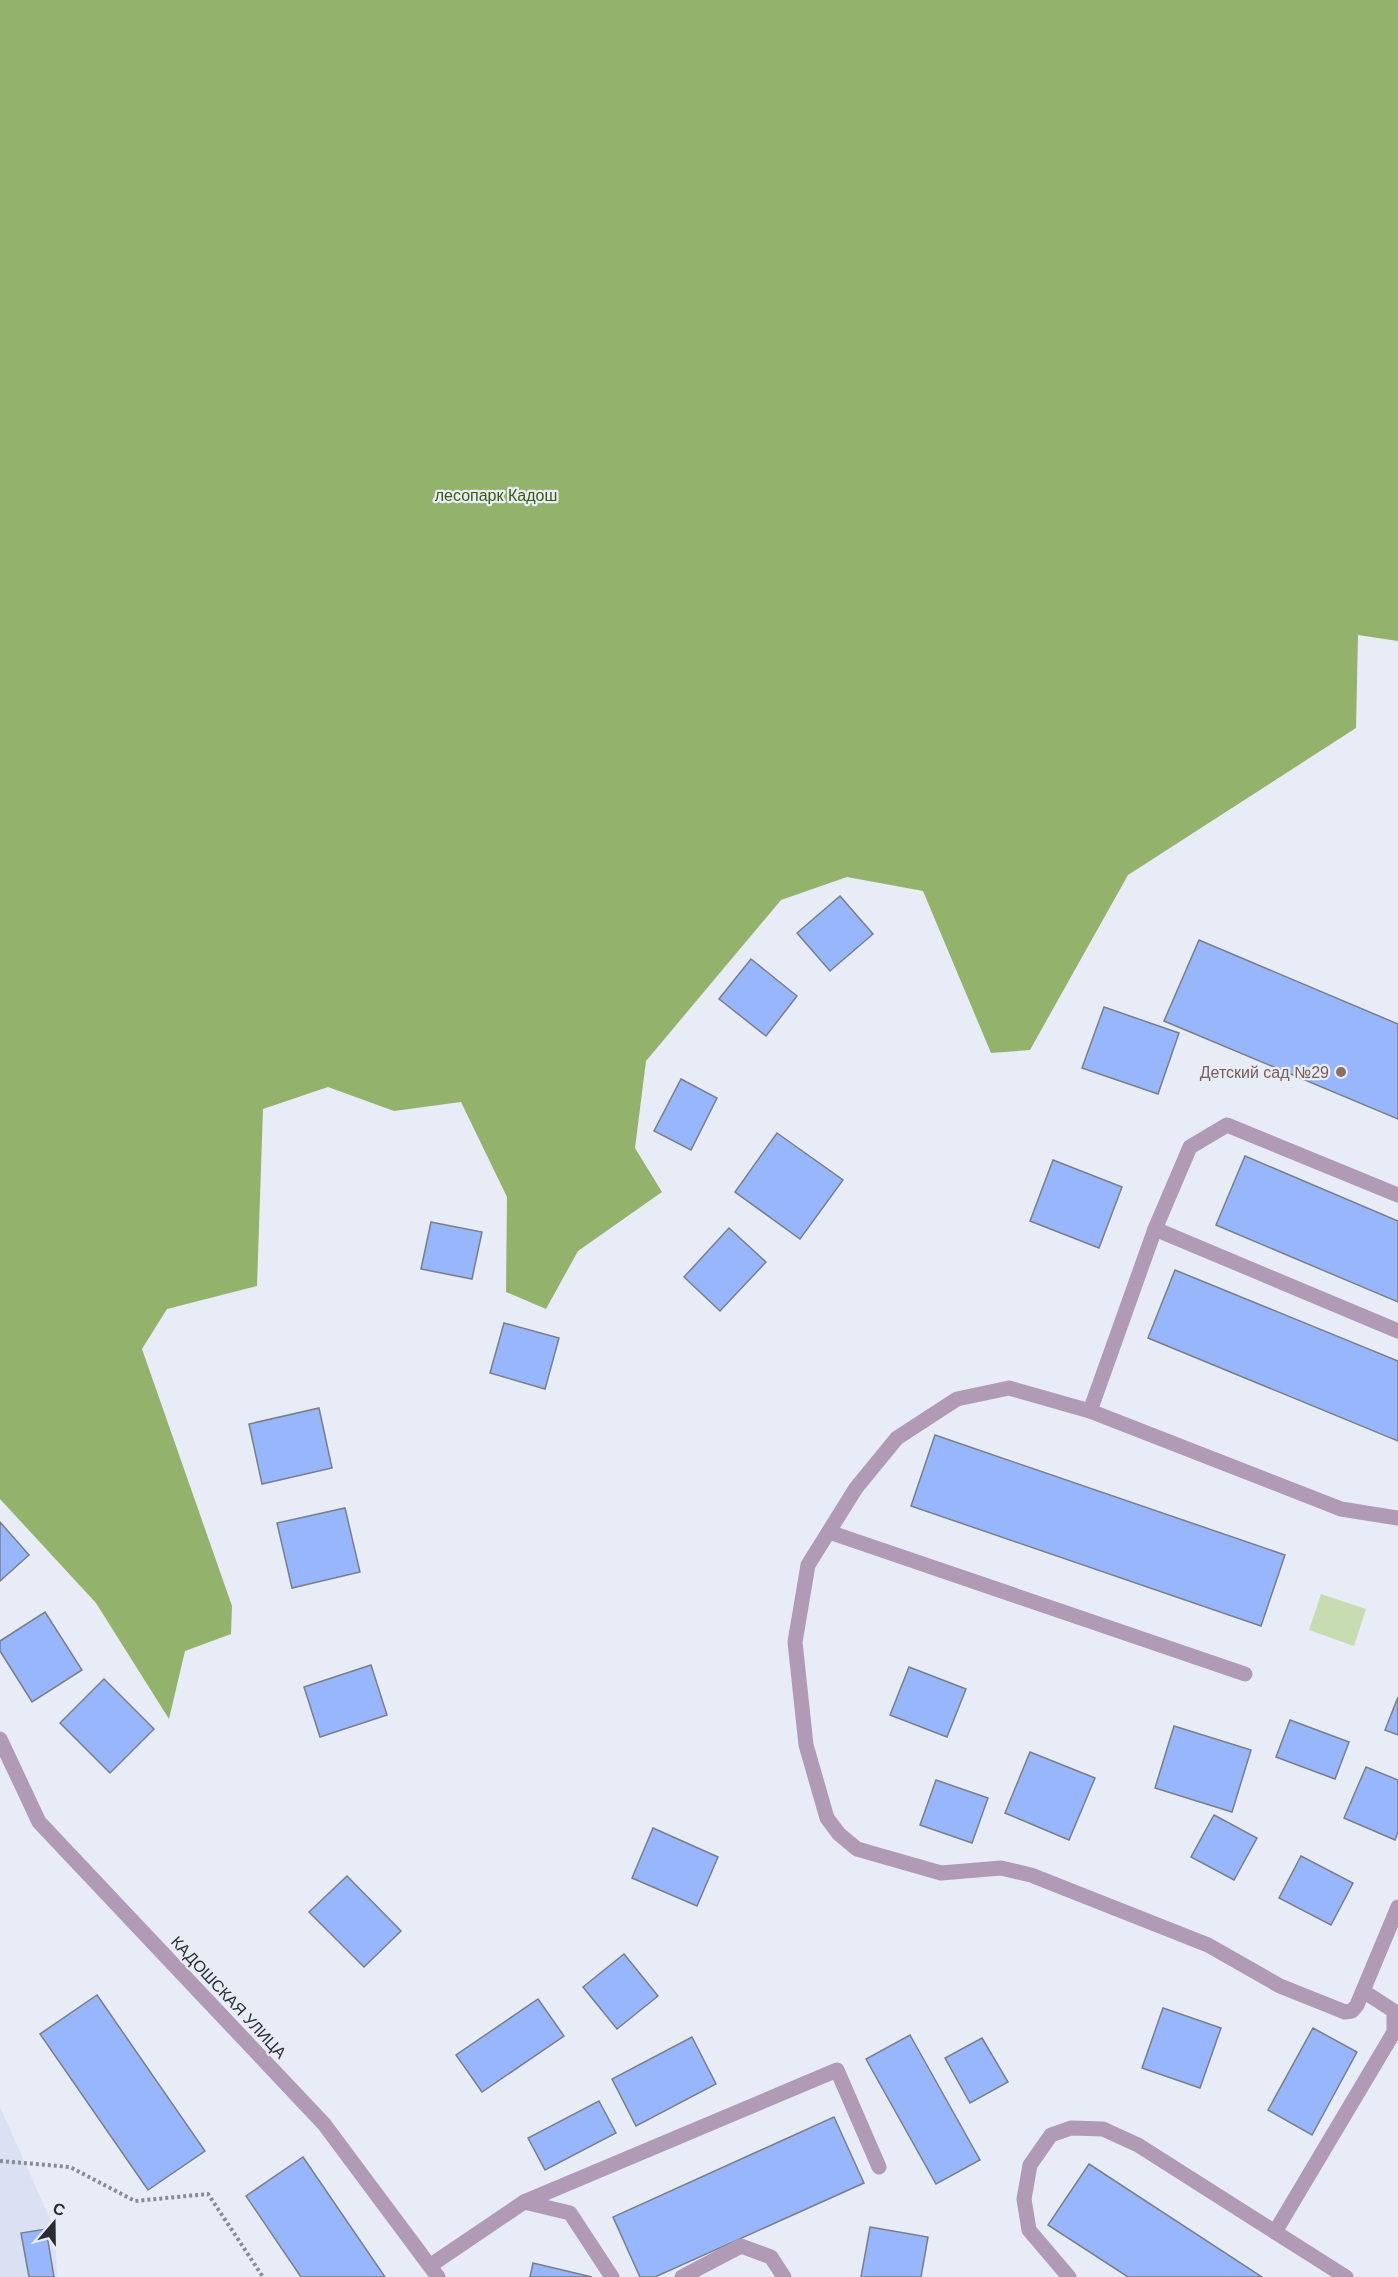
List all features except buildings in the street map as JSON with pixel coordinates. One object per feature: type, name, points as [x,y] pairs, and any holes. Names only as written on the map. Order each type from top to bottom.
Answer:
[{"type":"street","points":[[1090,1412],[1155,1229],[1190,1147],[1227,1125],[1398,1195]]},
{"type":"street","points":[[1155,1229],[1398,1330]]},
{"type":"street","points":[[1398,1518],[1341,1509],[1090,1412],[1009,1388],[957,1399],[897,1438],[856,1488],[808,1565],[795,1642],[806,1745],[827,1818],[857,1849],[941,1873],[1001,1868],[1030,1875],[1208,1945],[1280,1986],[1339,2010],[1352,2011],[1363,1991],[1398,1907]]},
{"type":"street","points":[[829,1532],[1245,1674]]},
{"type":"street","name":"КАДОШСКАЯ УЛИЦА","points":[[0,1739],[39,1822],[324,2124],[434,2271]]},
{"type":"street","points":[[1275,2232],[1394,2032],[1394,2011],[1363,1991]]},
{"type":"street","points":[[434,2271],[524,2202],[837,2070],[879,2167]]},
{"type":"street","points":[[1069,2277],[1029,2230],[1024,2199],[1030,2165],[1051,2134],[1071,2128],[1103,2129],[1137,2145],[1346,2277]]},
{"type":"street","points":[[524,2202],[570,2213],[612,2277]]},
{"type":"street","points":[[682,2277],[741,2246],[771,2257],[784,2277]]},
{"type":"path","points":[[0,2160],[70,2167],[135,2201],[208,2194],[263,2277]]},
{"type":"shaded area","points":[[0,2107],[55,2230],[57,2277],[0,2277]]},
{"type":"green space","name":"лесопарк Кадош","points":[[0,0],[1398,0],[1398,641],[1358,635],[1356,728],[1128,875],[1030,1050],[991,1053],[923,891],[847,877],[781,900],[646,1061],[635,1148],[662,1192],[578,1251],[546,1309],[506,1292],[507,1197],[461,1102],[394,1111],[328,1087],[263,1109],[257,1286],[167,1309],[142,1349],[232,1606],[231,1634],[185,1651],[169,1719],[96,1603],[0,1499]]},
{"type":"green space","points":[[1321,1594],[1366,1609],[1354,1646],[1309,1630]]},
{"type":"place","name":"Детский сад №29","points":[[1341,1072]]}]
